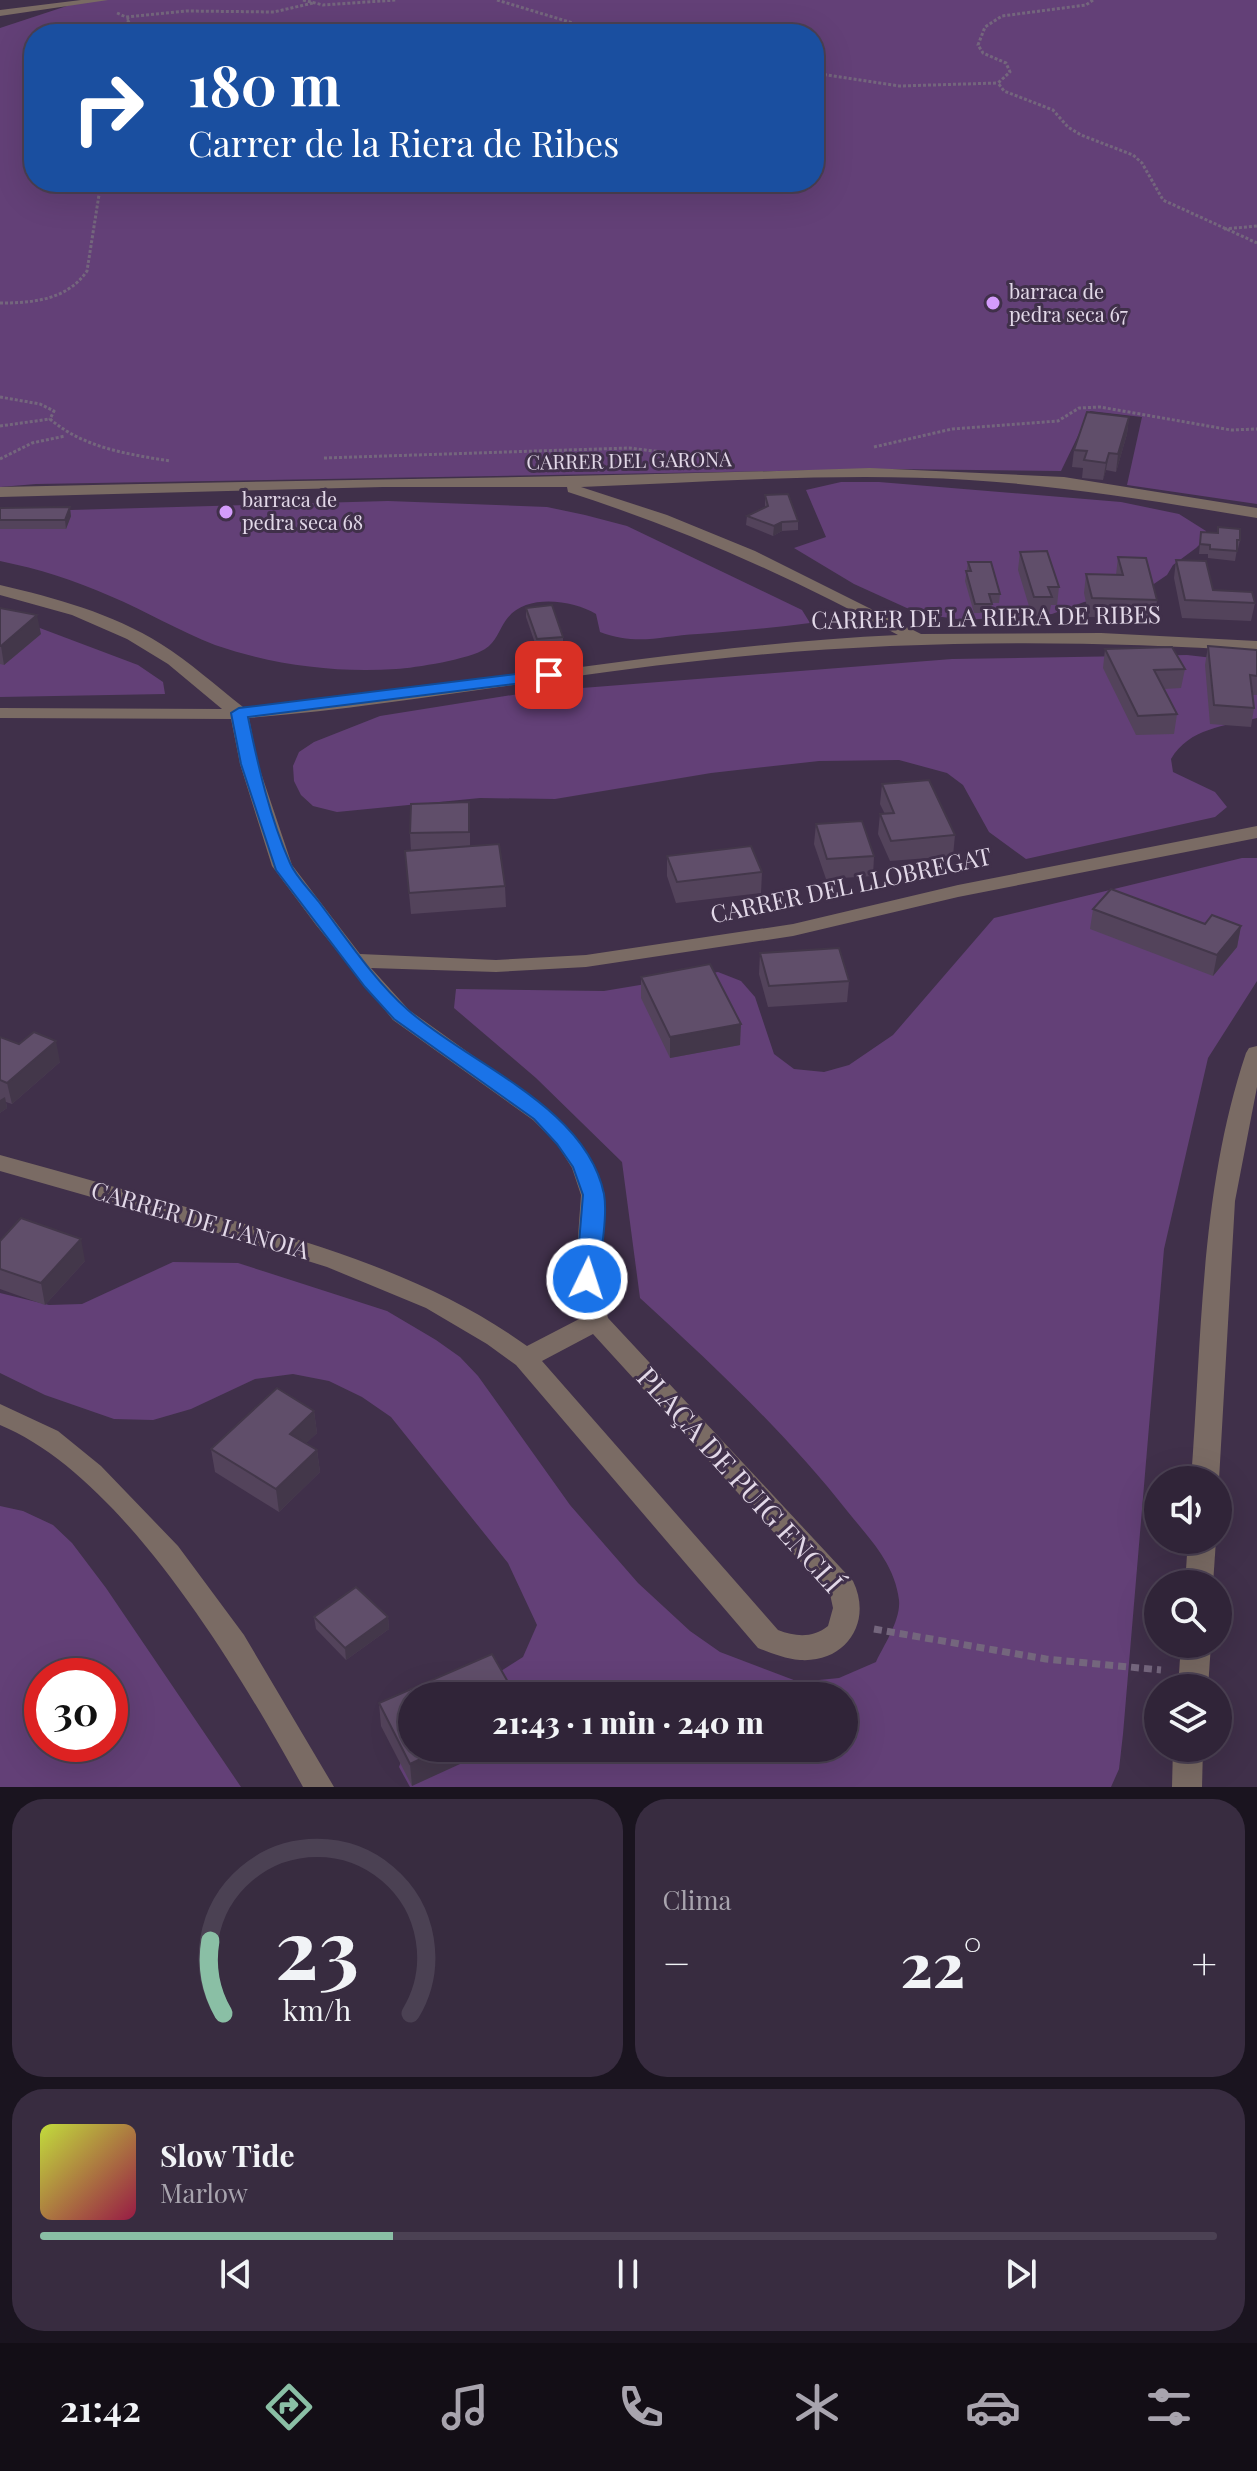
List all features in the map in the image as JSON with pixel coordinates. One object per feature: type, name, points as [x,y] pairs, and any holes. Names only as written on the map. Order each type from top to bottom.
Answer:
[{"type":"street","points":[[0,13],[103,0]]},
{"type":"street","name":"CARRER DEL GARONA","points":[[0,492],[383,482],[553,483],[870,472],[1064,482],[1257,513]]},
{"type":"street","points":[[553,483],[661,520],[735,550],[833,595],[917,639]]},
{"type":"street","points":[[0,590],[37,598],[91,617],[152,646],[239,713],[249,764],[282,866],[372,983],[401,1015],[541,1115],[571,1148],[583,1167],[593,1195],[587,1279],[596,1321],[525,1358]]},
{"type":"street","name":"CARRER DE LA RIERA DE RIBES","points":[[0,713],[239,713],[438,691],[632,663],[801,645],[917,639],[1163,638],[1257,646]]},
{"type":"street","name":"CARRER DEL LLOBREGAT","points":[[356,960],[481,966],[586,961],[793,930],[989,884],[1257,832]]},
{"type":"street","points":[[1206,1466],[1223,1201],[1240,1105],[1257,1053]]},
{"type":"street","name":"CARRER DE L'ANOIA","points":[[0,1163],[166,1207],[320,1255],[398,1285],[490,1331],[525,1358]]},
{"type":"street","name":"PLAÇA DE PUIG ENCLÍ","points":[[525,1358],[768,1639],[785,1647],[818,1649],[832,1641],[842,1630],[847,1616],[848,1603],[843,1589],[596,1321]]},
{"type":"street","points":[[0,1414],[47,1436],[122,1504],[192,1584],[278,1713],[319,1787]]},
{"type":"street","points":[[1187,1787],[1188,1762]]},
{"type":"path","points":[[303,0],[313,3]]},
{"type":"path","points":[[125,24],[130,20],[126,17],[185,11],[282,13],[313,3],[396,0]]},
{"type":"path","points":[[497,0],[576,24]]},
{"type":"path","points":[[824,75],[899,86],[998,83],[1010,72],[1006,63],[983,53],[978,45],[985,27],[1002,16],[1086,5],[1093,0]]},
{"type":"path","points":[[998,83],[1004,91],[1053,110],[1068,127],[1081,135],[1133,155],[1142,163],[1163,200],[1257,243]]},
{"type":"path","points":[[0,303],[41,300],[69,291],[81,281],[87,271],[99,192]]},
{"type":"path","points":[[1223,229],[1257,226]]},
{"type":"path","points":[[0,397],[40,404],[54,411],[50,419]]},
{"type":"path","points":[[870,448],[952,429],[1058,421],[1079,408],[1100,407],[1231,430],[1257,429]]},
{"type":"path","points":[[0,426],[50,419]]},
{"type":"path","points":[[50,419],[66,436]]},
{"type":"path","points":[[0,459],[32,443],[66,436],[132,455],[175,462]]},
{"type":"path","points":[[316,459],[377,454],[629,448],[675,453]]},
{"type":"path","points":[[847,1616],[871,1628],[1046,1659],[1144,1668]]},
{"type":"shaded area","points":[[85,0],[1257,0],[1257,504],[1127,485],[1142,417],[1090,411],[1061,471],[890,469],[0,487],[0,28]]},
{"type":"shaded area","points":[[841,482],[879,482],[1121,502],[1179,514],[1206,531],[1205,539],[1173,565],[1167,575],[1142,592],[1084,602],[1052,614],[965,620],[920,614],[854,584],[794,548],[826,537],[806,490]]},
{"type":"shaded area","points":[[388,501],[547,507],[627,526],[802,610],[810,623],[649,639],[626,638],[600,632],[596,614],[586,609],[562,603],[536,603],[514,611],[489,646],[478,653],[405,668],[327,668],[259,658],[215,645],[83,585],[0,561],[0,512]]},
{"type":"shaded area","points":[[0,613],[138,665],[163,682],[165,694],[0,697]]},
{"type":"shaded area","points":[[1187,655],[1257,663],[1257,718],[1220,726],[1198,735],[1171,759],[1173,772],[1215,792],[1227,807],[1215,817],[1026,859],[989,832],[963,785],[947,773],[899,760],[819,761],[711,773],[555,799],[480,798],[337,812],[313,806],[301,795],[294,781],[293,766],[299,752],[314,742],[380,716],[531,692],[952,659]]},
{"type":"shaded area","points":[[1242,858],[1257,858],[1257,981],[1208,1058],[1164,1249],[1123,1734],[1119,1769],[1111,1787],[410,1787],[399,1767],[401,1762],[858,1762],[858,1682],[799,1682],[839,1678],[876,1662],[895,1624],[899,1608],[897,1587],[887,1563],[824,1483],[722,1374],[640,1298],[622,1162],[536,1078],[454,1008],[456,989],[604,991],[718,972],[741,981],[755,997],[774,1054],[794,1069],[824,1072],[849,1065],[893,1035],[994,918]]},
{"type":"shaded area","points":[[173,1262],[238,1263],[387,1311],[460,1357],[478,1376],[570,1505],[638,1583],[690,1631],[720,1652],[799,1682],[484,1682],[523,1657],[537,1625],[508,1563],[391,1417],[362,1397],[329,1381],[293,1374],[255,1379],[191,1409],[153,1420],[114,1419],[45,1395],[0,1373],[0,1293],[49,1305],[82,1304]]},
{"type":"shaded area","points":[[0,1506],[23,1511],[53,1525],[72,1543],[241,1787],[0,1787]]},
{"type":"building","points":[[1087,412],[1129,417],[1118,454],[1109,453],[1106,463],[1084,460],[1087,451],[1074,450]]},
{"type":"building","points":[[788,494],[798,521],[774,526],[747,516],[768,506],[765,495]]},
{"type":"building","points":[[70,507],[65,520],[0,520],[0,508]]},
{"type":"building","points":[[1218,527],[1240,529],[1237,551],[1210,549],[1210,545],[1200,544],[1201,532],[1218,533]]},
{"type":"building","points":[[1047,551],[1059,587],[1048,587],[1052,597],[1034,597],[1020,552]]},
{"type":"building","points":[[1118,557],[1146,558],[1157,600],[1092,598],[1086,574],[1123,575]]},
{"type":"building","points":[[1176,560],[1206,561],[1213,590],[1252,592],[1255,603],[1185,600]]},
{"type":"building","points":[[968,562],[991,562],[1000,594],[989,594],[992,604],[975,604],[966,571],[971,571]]},
{"type":"building","points":[[552,605],[563,637],[537,639],[526,608]]},
{"type":"building","points":[[0,608],[37,615],[1,646],[0,646]]},
{"type":"building","points":[[1208,646],[1257,650],[1257,676],[1250,675],[1254,708],[1214,705]]},
{"type":"building","points":[[1172,647],[1185,669],[1154,670],[1177,714],[1138,716],[1105,649]]},
{"type":"building","points":[[929,780],[955,835],[891,841],[880,814],[894,813],[882,784]]},
{"type":"building","points":[[469,802],[469,832],[410,833],[411,804]]},
{"type":"building","points":[[862,821],[874,856],[827,859],[816,824]]},
{"type":"building","points":[[499,844],[505,886],[409,893],[405,851]]},
{"type":"building","points":[[751,846],[762,872],[677,882],[667,856]]},
{"type":"building","points":[[1111,889],[1205,924],[1212,915],[1241,926],[1217,955],[1093,909]]},
{"type":"building","points":[[839,948],[849,981],[769,986],[760,953]]},
{"type":"building","points":[[710,964],[741,1024],[670,1037],[641,977]]},
{"type":"building","points":[[34,1032],[56,1041],[7,1083],[0,1080],[0,1037],[19,1044]]},
{"type":"building","points":[[21,1218],[81,1239],[41,1283],[0,1269],[0,1241]]},
{"type":"building","points":[[277,1388],[314,1411],[290,1434],[317,1450],[276,1489],[211,1449]]},
{"type":"building","points":[[356,1587],[388,1617],[345,1648],[314,1617]]},
{"type":"building","points":[[492,1654],[508,1682],[427,1682]]},
{"type":"building","points":[[398,1695],[398,1740],[379,1703]]},
{"type":"place","name":"barraca de pedra seca 67","points":[[993,303]]},
{"type":"place","name":"barraca de pedra seca 68","points":[[226,512]]},
{"type":"route","points":[[549,675],[239,713],[249,764],[282,866],[323,921],[401,1015],[541,1115],[565,1139],[583,1167],[593,1195],[587,1279]]}]
